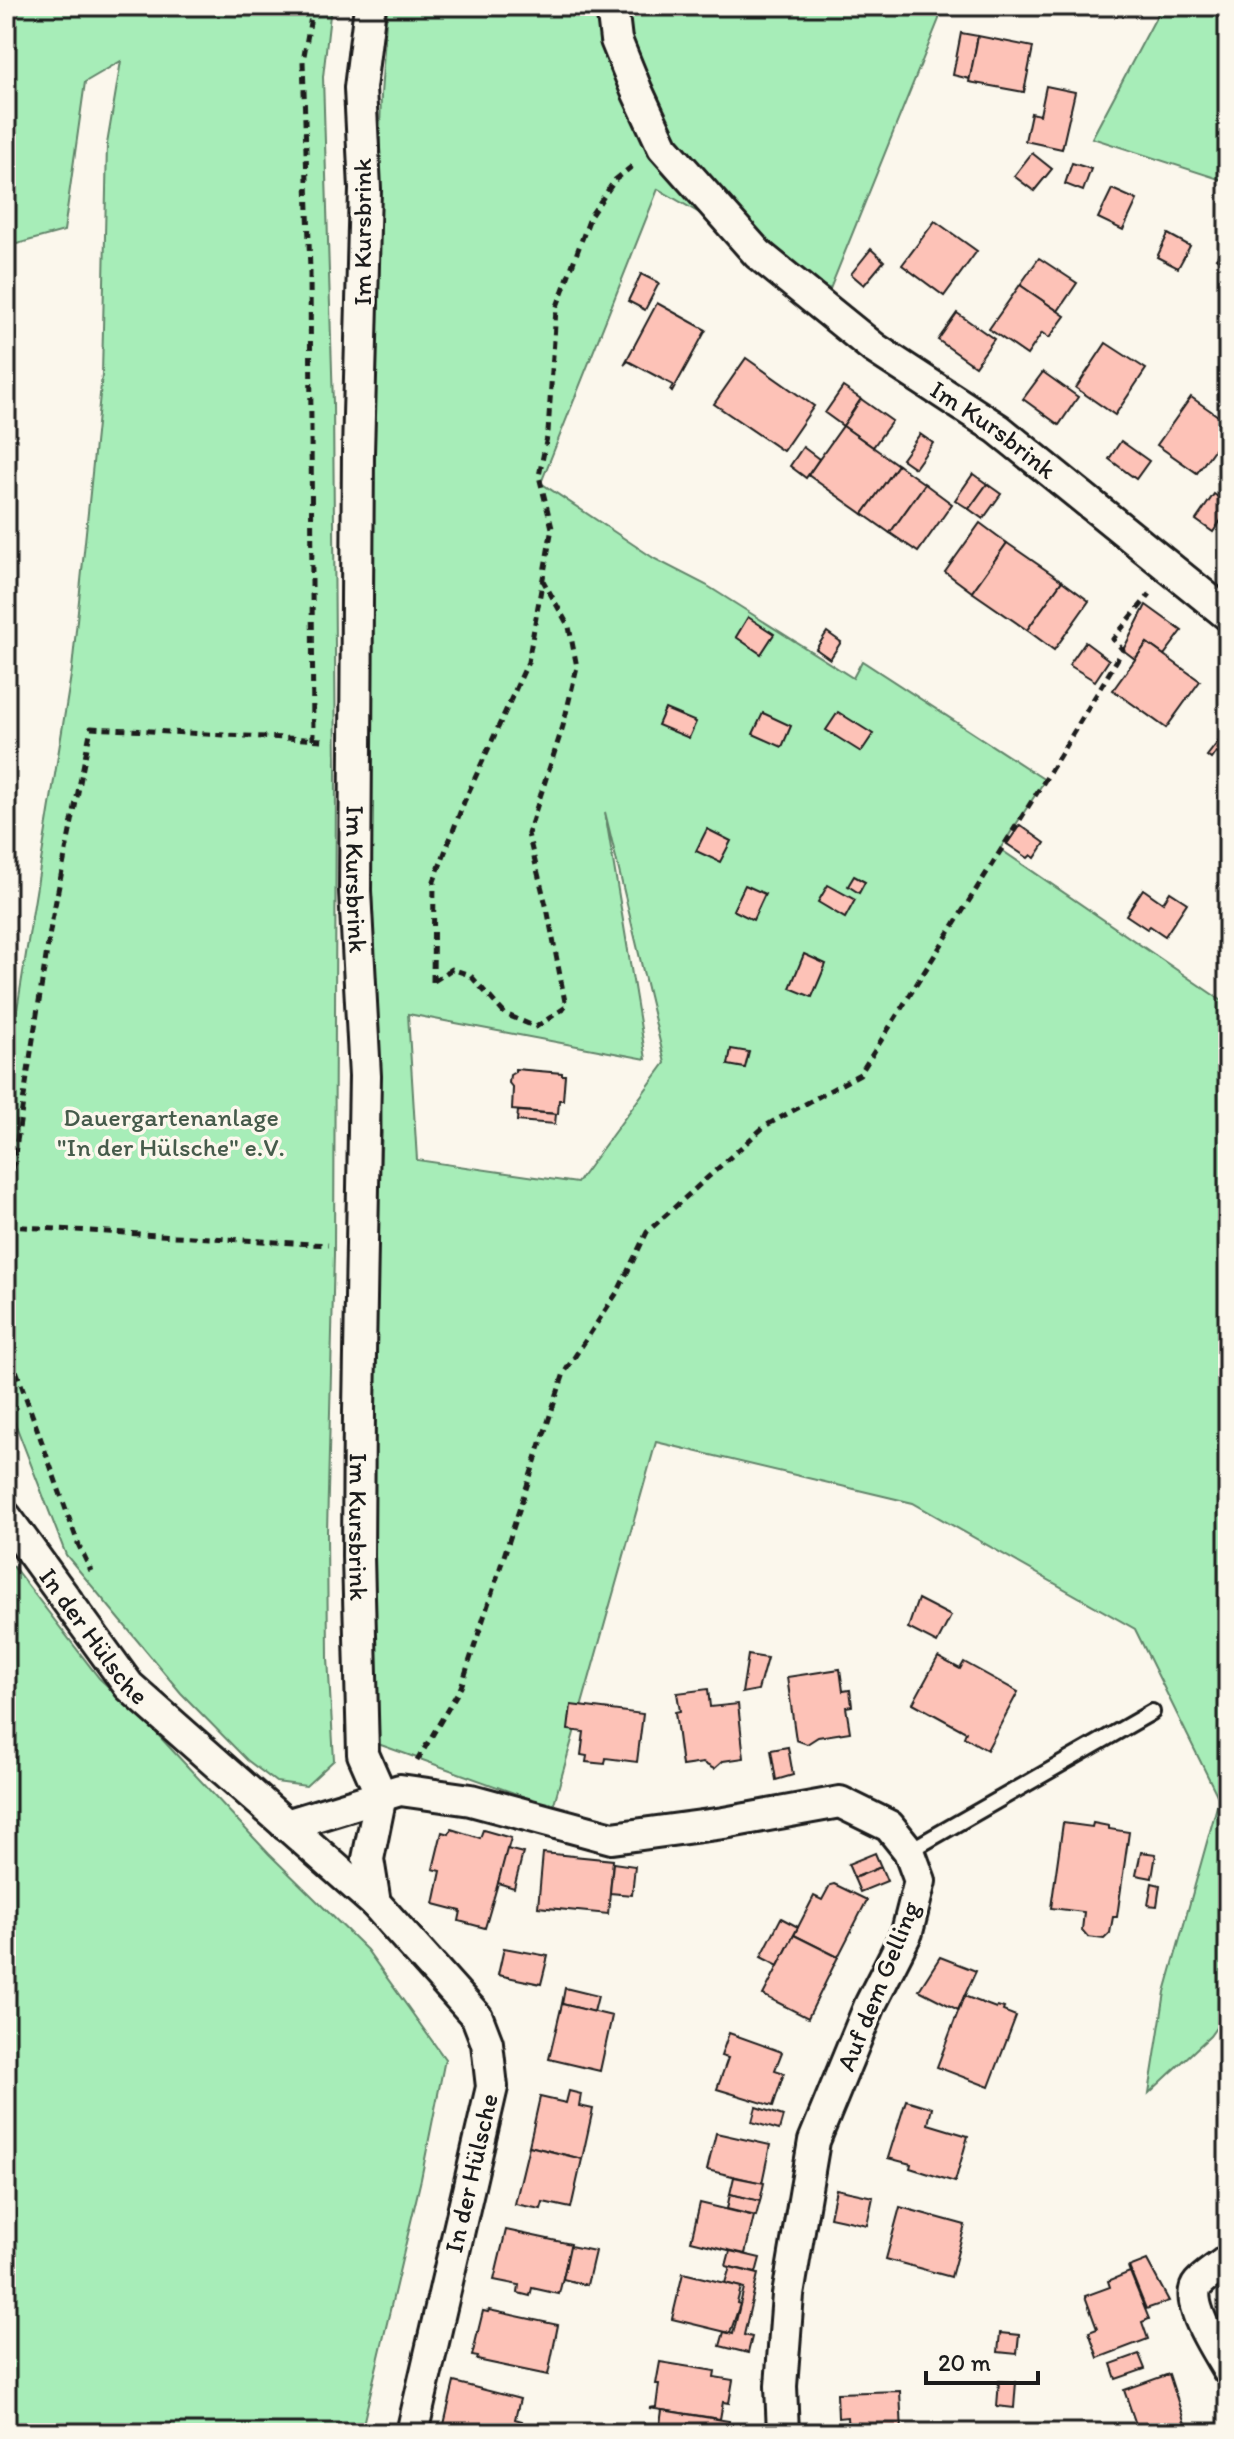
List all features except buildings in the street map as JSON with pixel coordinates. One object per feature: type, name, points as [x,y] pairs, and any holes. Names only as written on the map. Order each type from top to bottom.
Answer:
[{"type":"street","name":"Im Kursbrink","points":[[370,6],[360,88],[365,189],[359,437],[355,891],[365,1076],[360,1247],[358,1556],[363,1754],[390,1792]]},
{"type":"street","name":"Im Kursbrink","points":[[612,6],[616,40],[663,147],[758,254],[874,348],[998,429],[1228,615]]},
{"type":"street","name":"In der Hülsche","points":[[6,1517],[129,1686],[375,1903],[477,2017],[487,2043],[492,2087],[412,2433]]},
{"type":"street","points":[[286,1825],[390,1792],[471,1800],[612,1838],[724,1823],[840,1802],[889,1826],[909,1851]]},
{"type":"street","points":[[375,1903],[368,1859],[390,1792]]},
{"type":"street","name":"Auf dem Gelling","points":[[783,2433],[781,2386],[788,2295],[814,2141],[870,2005],[907,1932],[920,1881],[909,1851]]},
{"type":"street","points":[[1228,2260],[1196,2285],[1193,2297],[1198,2315],[1228,2370]]},
{"type":"lane","points":[[909,1851],[1152,1712]]},
{"type":"path","points":[[313,6],[303,61],[310,271],[313,740]]},
{"type":"path","points":[[541,577],[569,627],[577,667],[563,726],[528,834],[548,913],[566,1007],[536,1027],[505,1014],[470,975],[452,969],[433,982],[434,881],[464,802],[528,662],[541,577],[552,528],[539,476],[548,432],[556,309],[591,215],[615,180],[663,147]]},
{"type":"path","points":[[390,1792],[461,1687],[564,1373],[618,1291],[647,1232],[765,1126],[860,1074],[1123,650],[1113,639],[1170,569]]},
{"type":"path","points":[[6,1211],[51,925],[91,728],[356,740]]},
{"type":"path","points":[[6,1226],[360,1247]]},
{"type":"path","points":[[6,1302],[10,1353],[79,1546],[96,1583]]},
{"type":"green space","name":"Dauergartenanlage \"In der Hülsche\" e.V.","points":[[6,6],[331,6],[323,77],[333,404],[336,772],[334,1253],[327,1532],[328,1658],[334,1760],[306,1786],[276,1782],[247,1760],[181,1693],[66,1555],[6,1395],[6,1078],[72,669],[102,375],[107,144],[121,61],[85,82],[64,231],[6,247]]},
{"type":"green space","points":[[387,6],[941,6],[939,19],[830,289],[658,189],[541,483],[655,559],[706,585],[853,678],[862,661],[1045,780],[1000,849],[1228,1005],[1228,2011],[1210,2036],[1149,2093],[1165,1992],[1219,1799],[1135,1629],[913,1503],[656,1442],[553,1807],[378,1744],[358,1556],[382,1133],[364,704],[381,95]],"holes":[[[605,812],[665,1063],[577,1183],[417,1160],[408,1014],[646,1059]]]},
{"type":"green space","points":[[1162,6],[1228,6],[1228,182],[1092,138]]},
{"type":"green space","points":[[6,1557],[99,1678],[145,1721],[269,1854],[367,1950],[445,2059],[421,2179],[361,2433],[6,2433]]}]
